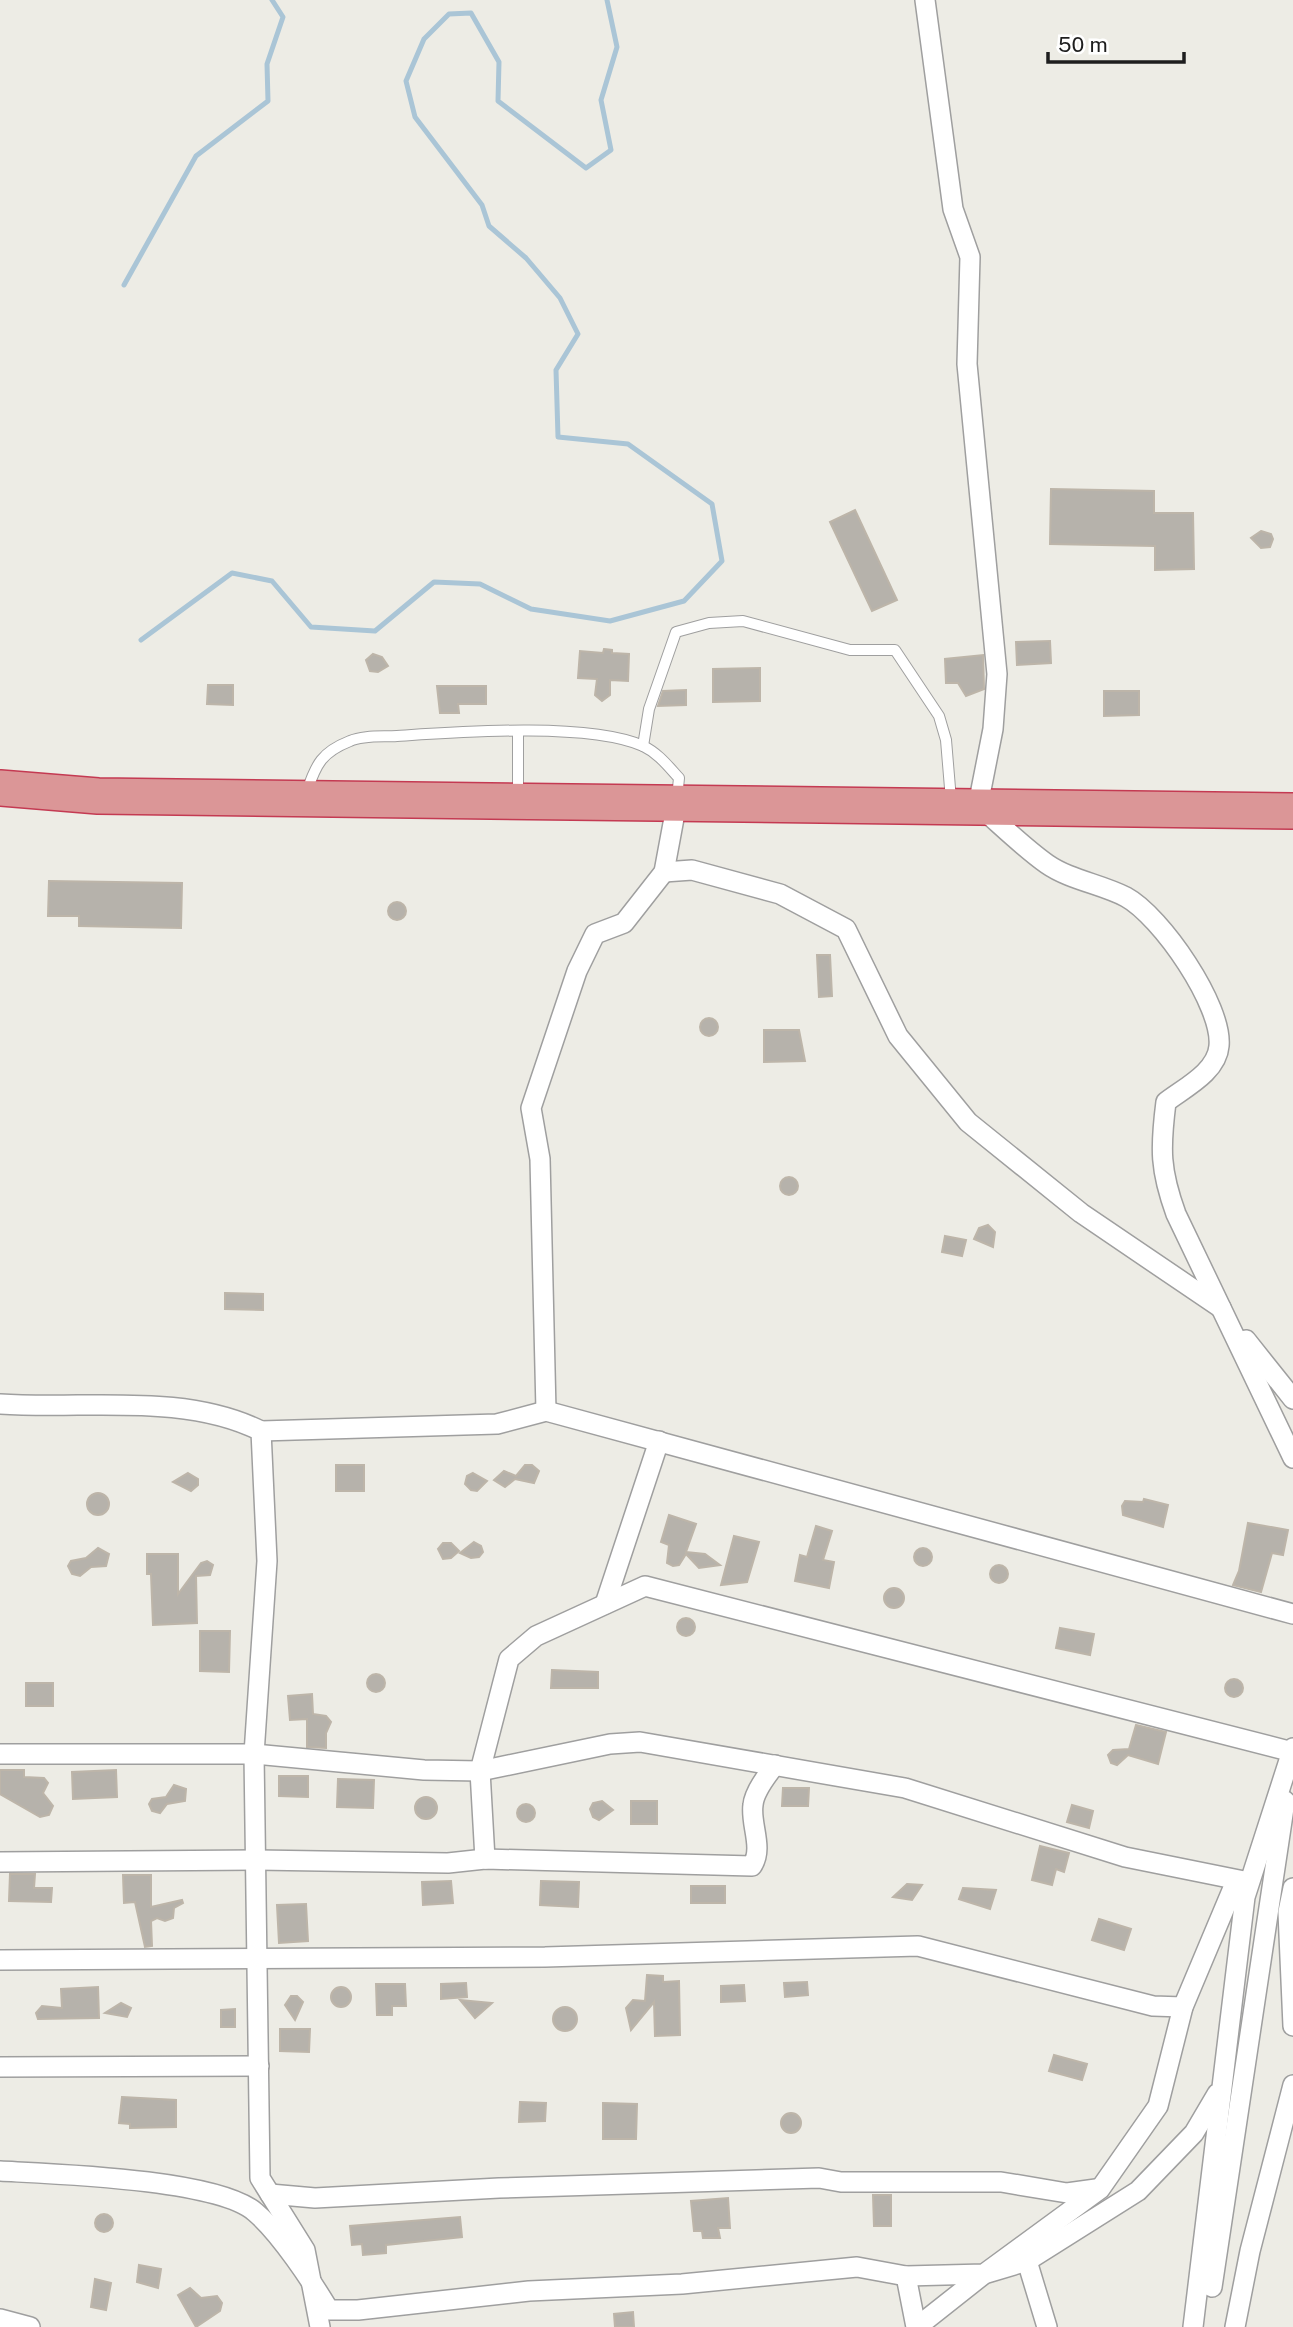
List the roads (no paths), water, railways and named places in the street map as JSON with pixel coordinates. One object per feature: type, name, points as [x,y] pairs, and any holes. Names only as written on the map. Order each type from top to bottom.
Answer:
[{"type":"highway","points":[[0,788],[98,796],[1293,811]]},
{"type":"street","points":[[925,0],[953,209],[970,257],[967,363],[997,674],[993,729],[965,805],[1049,865],[1135,904],[1152,916],[1184,954],[1215,1022],[1219,1047],[1210,1068],[1166,1102],[1161,1142],[1163,1178],[1176,1214],[1293,1458]]},
{"type":"street","points":[[546,1411],[540,1159],[531,1108],[577,971],[594,934],[624,923],[664,872],[677,802]]},
{"type":"street","points":[[664,872],[692,870],[780,894],[846,929],[898,1035],[968,1122],[1081,1213],[1224,1311],[1293,1399]]},
{"type":"street","points":[[0,1404],[150,1404],[233,1417],[261,1431],[497,1424],[546,1411],[1293,1614]]},
{"type":"street","points":[[261,1431],[267,1561],[254,1754],[260,2178],[305,2250],[320,2327]]},
{"type":"street","points":[[606,1604],[659,1441]]},
{"type":"street","points":[[485,1859],[480,1771],[509,1659],[536,1636],[645,1586],[1293,1750]]},
{"type":"street","points":[[0,1754],[254,1754],[424,1770],[480,1771],[610,1744],[640,1742],[905,1788],[1125,1857],[1243,1882]]},
{"type":"street","points":[[906,2276],[916,2327],[1100,2189],[1158,2106],[1183,2007],[1243,1882],[1293,1750]]},
{"type":"street","points":[[1206,2327],[1293,1750]]},
{"type":"street","points":[[0,1862],[257,1860],[448,1863],[485,1859],[752,1866],[755,1861],[757,1836],[753,1803],[775,1765]]},
{"type":"street","points":[[1193,2327],[1243,1882]]},
{"type":"street","points":[[1293,1888],[1288,1912],[1293,2026]]},
{"type":"street","points":[[0,1960],[545,1957],[918,1946],[1153,2006],[1183,2007]]},
{"type":"street","points":[[0,2067],[259,2066]]},
{"type":"street","points":[[1235,2327],[1250,2250],[1293,2085]]},
{"type":"street","points":[[0,2171],[204,2190],[254,2211],[311,2280],[329,2310],[358,2310],[529,2291],[682,2284],[857,2267],[906,2276],[984,2274],[1027,2261],[1138,2191],[1194,2133],[1222,2086]]},
{"type":"street","points":[[270,2194],[315,2198],[704,2180],[819,2178],[841,2182],[1001,2182],[1067,2193],[1100,2189]]},
{"type":"street","points":[[1027,2261],[1048,2327]]},
{"type":"street","points":[[0,2319],[30,2327]]},
{"type":"lane","points":[[643,746],[649,709],[676,632],[709,623],[743,621],[850,650],[895,650],[939,716],[965,805]]},
{"type":"lane","points":[[305,798],[316,764],[352,740],[461,732],[518,732],[618,739],[643,746],[661,758],[679,778],[677,802]]},
{"type":"lane","points":[[518,732],[518,800]]},
{"type":"waterway","points":[[124,285],[196,156],[268,101],[267,64],[283,17],[272,0]]},
{"type":"waterway","points":[[141,640],[232,573],[272,581],[311,627],[375,631],[434,582],[480,584],[531,609],[610,621],[684,601],[722,561],[712,504],[628,444],[558,437],[556,370],[578,334],[560,298],[526,258],[489,226],[482,205],[415,117],[406,81],[424,39],[449,14],[471,13],[499,62],[498,101],[586,168],[611,150],[601,100],[617,47],[607,0]]}]
